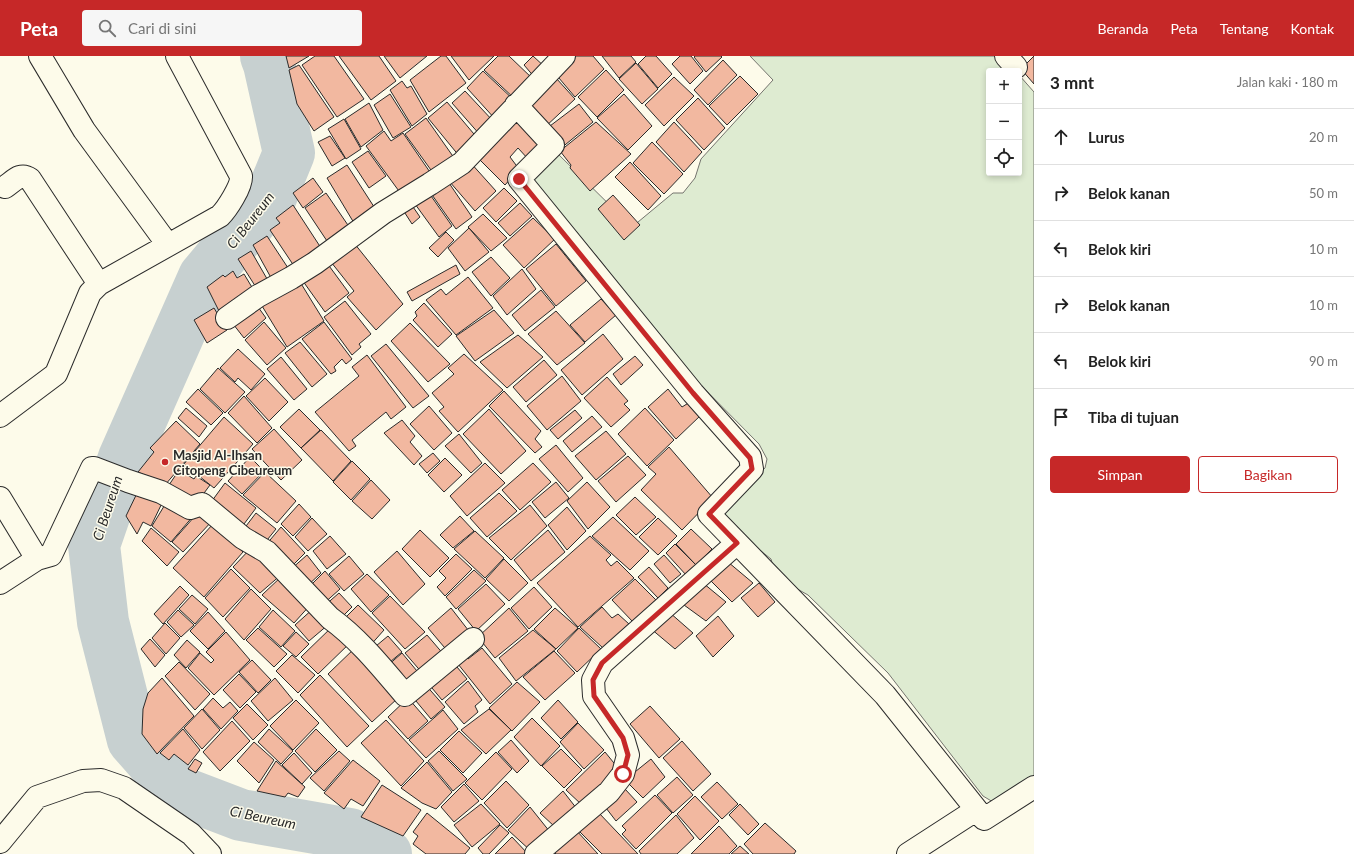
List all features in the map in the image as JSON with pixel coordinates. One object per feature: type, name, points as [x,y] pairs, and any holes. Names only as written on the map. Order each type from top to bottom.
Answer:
[{"type":"street","points":[[40,56],[84,130],[168,245]]},
{"type":"street","points":[[0,416],[56,374],[90,293],[99,284],[220,216],[228,206],[240,184],[241,176],[177,56]]},
{"type":"street","points":[[227,318],[258,296],[303,270],[383,213],[462,163],[564,56]]},
{"type":"street","points":[[516,106],[552,145],[519,179],[693,393],[750,458],[752,469],[709,514],[884,695],[984,819],[1034,786]]},
{"type":"street","points":[[2,184],[21,176],[25,176],[30,179],[99,284]]},
{"type":"street","points":[[0,583],[37,559],[51,555],[92,468],[161,492],[190,508],[202,504],[243,538],[267,552],[330,618],[341,626],[364,648],[405,695],[473,639]]},
{"type":"street","points":[[0,498],[37,559]]},
{"type":"street","points":[[536,854],[608,792],[623,774],[628,755],[623,738],[594,696],[593,680],[602,663],[737,543]]},
{"type":"street","points":[[0,842],[37,797],[83,780],[101,780],[124,788],[130,792],[191,834],[210,854]]},
{"type":"street","points":[[908,854],[976,810]]},
{"type":"green space","points":[[750,56],[1002,56],[1013,68],[986,68],[986,176],[1022,176],[1022,78],[1034,92],[1034,776],[998,805],[983,796],[888,673],[808,595],[776,577],[771,559],[726,523],[723,512],[735,496],[765,468],[767,459],[759,444],[658,342],[603,264],[533,180],[553,149],[632,227],[673,193],[683,193],[695,178],[701,159],[773,80]]},
{"type":"building","points":[[286,56],[309,56],[289,68]]},
{"type":"building","points":[[315,56],[334,56],[364,99],[337,117],[302,65]]},
{"type":"building","points":[[339,56],[379,56],[396,81],[371,100]]},
{"type":"building","points":[[384,56],[427,56],[400,78]]},
{"type":"building","points":[[441,56],[446,56],[466,83],[429,112],[410,80]]},
{"type":"building","points":[[451,56],[494,56],[469,80]]},
{"type":"building","points":[[498,56],[509,56],[534,80],[516,100],[484,70]]},
{"type":"building","points":[[533,56],[546,68],[536,79],[524,65]]},
{"type":"building","points":[[569,56],[593,56],[604,69],[575,97],[553,71]]},
{"type":"building","points":[[602,56],[631,56],[636,62],[619,78]]},
{"type":"building","points":[[646,56],[656,56],[672,74],[658,88],[638,64]]},
{"type":"building","points":[[680,56],[691,56],[703,71],[690,84],[672,64]]},
{"type":"building","points":[[1034,56],[1034,84],[1022,70],[1022,68]]},
{"type":"building","points":[[694,57],[722,57],[706,72]]},
{"type":"building","points":[[723,60],[737,75],[708,105],[694,90]]},
{"type":"building","points":[[636,63],[658,89],[642,104],[619,79]]},
{"type":"building","points":[[299,65],[334,117],[314,131],[297,104],[289,70]]},
{"type":"building","points":[[606,70],[624,90],[597,117],[578,97]]},
{"type":"building","points":[[483,71],[515,101],[496,120],[467,88]]},
{"type":"building","points":[[740,76],[758,94],[727,125],[709,106]]},
{"type":"building","points":[[674,77],[694,96],[664,126],[645,105]]},
{"type":"building","points":[[556,78],[575,99],[544,128],[523,107]]},
{"type":"building","points":[[402,81],[407,88],[411,86],[427,114],[412,126],[390,90]]},
{"type":"building","points":[[465,91],[494,122],[481,136],[452,103]]},
{"type":"building","points":[[390,94],[411,127],[393,138],[374,105]]},
{"type":"building","points":[[624,94],[652,126],[628,150],[597,118]]},
{"type":"building","points":[[698,98],[725,128],[704,150],[676,120]]},
{"type":"building","points":[[447,102],[479,140],[460,157],[428,118]]},
{"type":"building","points":[[369,103],[383,130],[361,147],[345,119]]},
{"type":"building","points":[[579,104],[593,122],[560,149],[546,129]]},
{"type":"building","points":[[515,112],[543,146],[529,160],[518,148],[510,157],[519,169],[505,185],[477,157]]},
{"type":"building","points":[[426,118],[457,162],[436,177],[405,134]]},
{"type":"building","points":[[344,119],[361,149],[346,159],[328,129]]},
{"type":"building","points":[[596,122],[631,154],[590,191],[570,168],[571,165],[560,151]]},
{"type":"building","points":[[674,122],[702,152],[684,172],[656,142]]},
{"type":"building","points":[[384,131],[391,141],[403,133],[434,178],[404,198],[366,146]]},
{"type":"building","points":[[330,136],[345,158],[332,166],[318,142]]},
{"type":"building","points":[[652,142],[683,174],[664,194],[633,163]]},
{"type":"building","points":[[368,151],[386,176],[369,188],[352,162]]},
{"type":"building","points":[[469,161],[496,191],[475,211],[449,181]]},
{"type":"building","points":[[630,162],[661,196],[648,210],[615,177]]},
{"type":"building","points":[[347,165],[378,213],[357,228],[327,178]]},
{"type":"building","points":[[313,178],[323,192],[303,208],[293,193]]},
{"type":"building","points":[[447,180],[472,217],[456,229],[430,192]]},
{"type":"building","points":[[504,188],[517,201],[496,222],[483,208]]},
{"type":"building","points":[[326,193],[352,231],[331,247],[305,208]]},
{"type":"building","points":[[429,193],[452,226],[439,237],[415,204]]},
{"type":"building","points":[[613,195],[640,225],[624,240],[598,209]]},
{"type":"building","points":[[520,203],[532,216],[510,236],[498,223]]},
{"type":"building","points":[[411,204],[420,217],[412,224],[403,210]]},
{"type":"building","points":[[293,205],[323,251],[296,269],[270,230],[280,223],[276,218]]},
{"type":"building","points":[[483,214],[507,238],[491,251],[468,227]]},
{"type":"building","points":[[533,218],[555,239],[524,268],[503,245]]},
{"type":"building","points":[[469,228],[489,252],[465,271],[448,248]]},
{"type":"building","points":[[446,232],[454,240],[438,257],[429,248]]},
{"type":"building","points":[[267,236],[292,274],[275,285],[253,245]]},
{"type":"building","points":[[350,238],[403,304],[376,330],[347,297],[354,291],[327,257]]},
{"type":"building","points":[[556,244],[586,281],[556,306],[526,269]]},
{"type":"building","points":[[251,251],[270,284],[259,292],[238,259]]},
{"type":"building","points":[[491,257],[510,278],[491,296],[472,272]]},
{"type":"building","points":[[324,259],[349,293],[325,312],[300,277]]},
{"type":"building","points":[[456,265],[460,274],[412,301],[407,292]]},
{"type":"building","points":[[522,269],[536,289],[507,315],[493,296]]},
{"type":"building","points":[[233,271],[237,278],[244,274],[256,294],[221,315],[207,287],[223,275],[225,277]]},
{"type":"building","points":[[297,277],[324,321],[287,347],[259,301]]},
{"type":"building","points":[[468,277],[493,308],[456,335],[426,300],[441,289],[446,295]]},
{"type":"building","points":[[541,290],[555,307],[525,331],[512,315]]},
{"type":"building","points":[[601,299],[616,315],[585,342],[570,325]]},
{"type":"building","points":[[253,300],[266,318],[244,338],[230,320]]},
{"type":"building","points":[[345,301],[371,334],[359,344],[361,347],[352,355],[324,317]]},
{"type":"building","points":[[424,303],[452,334],[438,347],[413,320],[417,316],[415,312]]},
{"type":"building","points":[[214,308],[227,330],[207,343],[194,320]]},
{"type":"building","points":[[494,310],[514,333],[475,361],[456,336]]},
{"type":"building","points":[[556,311],[585,343],[557,365],[528,334]]},
{"type":"building","points":[[264,322],[286,348],[267,365],[245,340]]},
{"type":"building","points":[[324,322],[352,359],[346,364],[342,359],[334,367],[336,371],[331,374],[302,339]]},
{"type":"building","points":[[410,323],[450,364],[428,382],[391,341]]},
{"type":"building","points":[[603,334],[623,359],[582,395],[561,370]]},
{"type":"building","points":[[518,335],[543,357],[507,388],[480,362]]},
{"type":"building","points":[[300,342],[327,374],[312,387],[285,353]]},
{"type":"building","points":[[386,344],[429,396],[413,408],[371,356]]},
{"type":"building","points":[[238,349],[265,374],[251,390],[238,378],[235,382],[220,368]]},
{"type":"building","points":[[464,354],[503,390],[458,432],[439,411],[444,407],[432,393],[454,374],[448,368]]},
{"type":"building","points":[[367,355],[406,407],[391,419],[386,412],[352,440],[356,446],[349,451],[315,412],[359,376],[352,367]]},
{"type":"building","points":[[635,356],[643,365],[621,385],[613,374]]},
{"type":"building","points":[[281,357],[307,389],[294,400],[267,369]]},
{"type":"building","points":[[544,360],[557,375],[526,402],[513,387]]},
{"type":"building","points":[[218,368],[245,392],[225,413],[200,389]]},
{"type":"building","points":[[562,376],[581,401],[547,430],[527,406]]},
{"type":"building","points":[[607,377],[628,401],[624,404],[630,410],[611,427],[584,398]]},
{"type":"building","points":[[265,378],[288,402],[269,421],[246,396]]},
{"type":"building","points":[[198,389],[223,413],[211,425],[186,402]]},
{"type":"building","points":[[668,389],[682,407],[690,402],[701,415],[676,439],[648,407]]},
{"type":"building","points":[[504,391],[541,431],[535,439],[542,447],[535,453],[489,406]]},
{"type":"building","points":[[244,396],[272,428],[257,443],[228,413]]},
{"type":"building","points":[[429,406],[452,433],[434,450],[410,424]]},
{"type":"building","points":[[186,408],[207,426],[199,437],[178,418]]},
{"type":"building","points":[[645,408],[674,440],[647,466],[618,434]]},
{"type":"building","points":[[299,409],[320,430],[301,448],[280,427]]},
{"type":"building","points":[[489,409],[526,451],[501,474],[463,434]]},
{"type":"building","points":[[575,410],[582,418],[558,439],[550,430]]},
{"type":"building","points":[[592,416],[602,427],[572,452],[563,441]]},
{"type":"building","points":[[224,417],[253,444],[214,488],[184,464]]},
{"type":"building","points":[[402,420],[415,436],[410,442],[422,456],[414,465],[384,433]]},
{"type":"building","name":"Masjid Al-Ihsan Citopeng Cibeureum","points":[[176,421],[200,444],[165,485],[138,472],[154,452],[150,448]]},
{"type":"building","points":[[274,429],[302,460],[281,480],[252,449]]},
{"type":"building","points":[[321,430],[351,461],[333,481],[301,448]]},
{"type":"building","points":[[606,431],[626,454],[596,480],[575,456]]},
{"type":"building","points":[[459,434],[482,463],[471,473],[445,446]]},
{"type":"building","points":[[556,445],[583,478],[568,492],[539,459]]},
{"type":"building","points":[[669,447],[713,498],[682,530],[641,490],[656,474],[648,467]]},
{"type":"building","points":[[433,453],[440,461],[427,473],[419,464]]},
{"type":"building","points":[[628,456],[646,475],[616,502],[598,481]]},
{"type":"building","points":[[250,457],[264,471],[242,494],[228,481]]},
{"type":"building","points":[[445,458],[462,475],[444,492],[428,475]]},
{"type":"building","points":[[352,461],[370,479],[351,500],[333,482]]},
{"type":"building","points":[[485,463],[505,483],[467,516],[450,496]]},
{"type":"building","points":[[533,463],[551,482],[520,510],[502,490]]},
{"type":"building","points":[[179,470],[194,479],[196,476],[210,485],[196,504],[167,488]]},
{"type":"building","points":[[265,472],[296,501],[277,523],[243,495]]},
{"type":"building","points":[[371,480],[390,500],[372,519],[352,501]]},
{"type":"building","points":[[556,482],[569,498],[545,518],[532,502]]},
{"type":"building","points":[[587,482],[610,507],[588,529],[567,501]]},
{"type":"building","points":[[225,483],[256,508],[241,528],[209,505]]},
{"type":"building","points":[[140,487],[164,499],[151,526],[143,522],[137,534],[126,516]]},
{"type":"building","points":[[499,493],[517,511],[487,537],[470,518]]},
{"type":"building","points":[[635,497],[656,517],[636,535],[616,515]]},
{"type":"building","points":[[169,498],[194,515],[171,542],[152,526]]},
{"type":"building","points":[[299,504],[311,517],[293,536],[281,524]]},
{"type":"building","points":[[530,505],[547,526],[511,560],[489,538]]},
{"type":"building","points":[[567,507],[586,531],[567,550],[548,525]]},
{"type":"building","points":[[202,508],[214,519],[183,552],[172,542]]},
{"type":"building","points":[[256,513],[276,529],[263,545],[243,530]]},
{"type":"building","points":[[460,516],[474,531],[453,548],[440,535]]},
{"type":"building","points":[[613,517],[649,551],[630,570],[592,536]]},
{"type":"building","points":[[312,518],[327,534],[308,551],[295,537]]},
{"type":"building","points":[[658,518],[677,536],[658,555],[639,537]]},
{"type":"building","points":[[213,524],[243,552],[204,597],[173,568]]},
{"type":"building","points":[[281,527],[305,553],[289,569],[265,546]]},
{"type":"building","points":[[151,528],[179,552],[167,566],[142,541]]},
{"type":"building","points":[[691,529],[712,549],[696,565],[676,544]]},
{"type":"building","points":[[420,530],[449,558],[430,577],[402,549]]},
{"type":"building","points":[[548,530],[565,552],[531,581],[514,560]]},
{"type":"building","points":[[475,531],[504,558],[485,578],[454,549]]},
{"type":"building","points":[[330,536],[346,554],[327,569],[313,551]]},
{"type":"building","points":[[590,536],[611,555],[606,560],[611,566],[617,561],[634,578],[578,627],[537,583]]},
{"type":"building","points":[[675,544],[697,566],[687,576],[666,553]]},
{"type":"building","points":[[252,547],[282,574],[260,593],[233,567]]},
{"type":"building","points":[[397,551],[425,584],[403,605],[374,572]]},
{"type":"building","points":[[456,554],[472,569],[445,596],[437,587],[446,578],[439,571]]},
{"type":"building","points":[[307,555],[321,573],[306,587],[290,570]]},
{"type":"building","points":[[664,555],[681,574],[670,583],[654,564]]},
{"type":"building","points":[[349,556],[364,574],[344,591],[329,574]]},
{"type":"building","points":[[504,559],[528,583],[509,601],[486,579]]},
{"type":"building","points":[[728,562],[753,583],[732,602],[709,579]]},
{"type":"building","points":[[649,567],[668,588],[658,598],[638,577]]},
{"type":"building","points":[[231,569],[250,588],[223,617],[205,598]]},
{"type":"building","points":[[474,570],[486,581],[456,609],[446,597]]},
{"type":"building","points":[[325,571],[340,589],[321,606],[306,590]]},
{"type":"building","points":[[367,574],[389,595],[371,612],[351,589]]},
{"type":"building","points":[[283,575],[312,603],[294,623],[262,595]]},
{"type":"building","points":[[635,579],[656,600],[633,622],[612,600]]},
{"type":"building","points":[[703,583],[726,602],[706,621],[684,605]]},
{"type":"building","points":[[759,583],[775,602],[758,617],[741,598]]},
{"type":"building","points":[[486,584],[505,604],[476,631],[458,609]]},
{"type":"building","points":[[180,586],[189,595],[163,624],[154,614]]},
{"type":"building","points":[[534,587],[552,607],[529,629],[511,608]]},
{"type":"building","points":[[251,589],[271,609],[244,640],[225,619]]},
{"type":"building","points":[[339,593],[352,607],[338,621],[323,607]]},
{"type":"building","points":[[192,595],[208,609],[195,624],[179,609]]},
{"type":"building","points":[[390,596],[425,632],[405,649],[372,613]]},
{"type":"building","points":[[358,605],[384,630],[368,648],[340,623]]},
{"type":"building","points":[[602,607],[612,618],[618,614],[629,624],[603,648],[580,627]]},
{"type":"building","points":[[314,608],[329,624],[309,641],[295,625]]},
{"type":"building","points":[[451,608],[472,635],[450,654],[428,628]]},
{"type":"building","points":[[509,608],[528,631],[495,658],[478,637]]},
{"type":"building","points":[[555,608],[578,628],[556,649],[534,629]]},
{"type":"building","points":[[178,610],[194,625],[181,637],[167,622]]},
{"type":"building","points":[[273,610],[295,631],[281,647],[259,627]]},
{"type":"building","points":[[208,612],[225,631],[208,649],[190,631]]},
{"type":"building","points":[[669,612],[693,633],[675,649],[650,628]]},
{"type":"building","points":[[718,616],[734,636],[713,657],[696,636]]},
{"type":"building","points":[[165,623],[180,638],[166,654],[152,638]]},
{"type":"building","points":[[335,624],[352,641],[318,674],[301,657]]},
{"type":"building","points":[[258,628],[287,654],[274,667],[246,640]]},
{"type":"building","points":[[579,628],[601,649],[577,672],[557,651]]},
{"type":"building","points":[[533,630],[556,649],[516,681],[499,658]]},
{"type":"building","points":[[226,632],[250,660],[214,695],[188,668],[200,653],[211,663],[214,660],[206,652]]},
{"type":"building","points":[[296,632],[309,644],[296,657],[283,646]]},
{"type":"building","points":[[427,635],[445,656],[424,675],[405,653]]},
{"type":"building","points":[[388,636],[402,652],[384,667],[370,651]]},
{"type":"building","points":[[150,639],[165,655],[155,667],[141,649]]},
{"type":"building","points":[[187,640],[200,652],[186,668],[174,655]]},
{"type":"building","points":[[357,646],[398,698],[372,722],[328,674]]},
{"type":"building","points":[[482,648],[512,684],[490,704],[454,659],[462,652],[468,659]]},
{"type":"building","points":[[554,651],[575,673],[545,700],[523,677]]},
{"type":"building","points":[[402,653],[422,677],[406,691],[386,667]]},
{"type":"building","points":[[292,655],[315,675],[298,693],[276,671]]},
{"type":"building","points":[[252,660],[271,680],[258,693],[239,672]]},
{"type":"building","points":[[452,661],[467,679],[442,700],[427,682]]},
{"type":"building","points":[[179,662],[210,694],[195,710],[165,676]]},
{"type":"building","points":[[239,674],[256,692],[240,708],[223,690]]},
{"type":"building","points":[[320,675],[369,726],[347,747],[300,695]]},
{"type":"building","points":[[162,678],[194,716],[157,754],[142,734],[143,709],[148,693]]},
{"type":"building","points":[[275,678],[293,700],[268,721],[251,701]]},
{"type":"building","points":[[468,681],[482,700],[475,706],[478,712],[464,724],[445,702]]},
{"type":"building","points":[[517,682],[540,702],[512,731],[489,708]]},
{"type":"building","points":[[424,683],[445,707],[431,719],[411,695]]},
{"type":"building","points":[[213,698],[223,708],[230,702],[238,711],[221,729],[203,709]]},
{"type":"building","points":[[408,698],[428,721],[408,739],[388,717]]},
{"type":"building","points":[[296,700],[319,723],[293,750],[270,726]]},
{"type":"building","points":[[558,700],[578,722],[561,739],[541,718]]},
{"type":"building","points":[[247,704],[268,725],[253,740],[233,718]]},
{"type":"building","points":[[650,706],[680,739],[659,758],[630,724]]},
{"type":"building","points":[[202,709],[220,730],[202,749],[184,728]]},
{"type":"building","points":[[489,709],[511,730],[486,754],[461,730]]},
{"type":"building","points":[[443,710],[458,729],[426,758],[409,740]]},
{"type":"building","points":[[532,718],[560,746],[541,766],[514,737]]},
{"type":"building","points":[[386,720],[424,761],[401,786],[361,743]]},
{"type":"building","points":[[232,721],[250,741],[220,771],[203,752]]},
{"type":"building","points":[[578,723],[604,750],[584,769],[560,742]]},
{"type":"building","points":[[183,729],[200,750],[188,765],[174,754],[169,760],[160,753]]},
{"type":"building","points":[[269,729],[293,751],[281,764],[258,742]]},
{"type":"building","points":[[316,729],[337,750],[315,772],[295,751]]},
{"type":"building","points":[[459,731],[482,753],[463,773],[440,750]]},
{"type":"building","points":[[511,740],[529,761],[517,773],[498,752]]},
{"type":"building","points":[[682,741],[711,774],[693,791],[663,758]]},
{"type":"building","points":[[254,742],[274,760],[259,783],[237,761]]},
{"type":"building","points":[[561,749],[582,770],[564,788],[542,766]]},
{"type":"building","points":[[339,751],[350,761],[324,791],[310,778]]},
{"type":"building","points":[[439,751],[467,779],[453,791],[428,761]]},
{"type":"building","points":[[496,752],[512,769],[482,800],[465,783]]},
{"type":"building","points":[[605,752],[618,768],[582,805],[566,790]]},
{"type":"building","points":[[294,753],[312,773],[302,784],[282,765]]},
{"type":"building","points":[[195,759],[202,763],[196,773],[188,769]]},
{"type":"building","points":[[651,759],[665,777],[643,798],[625,780]]},
{"type":"building","points":[[353,760],[380,781],[363,806],[351,799],[344,809],[324,793]]},
{"type":"building","points":[[276,761],[305,787],[298,797],[288,793],[285,797],[257,791]]},
{"type":"building","points":[[427,762],[452,792],[436,809],[422,803],[401,788]]},
{"type":"building","points":[[677,777],[693,795],[673,813],[657,795]]},
{"type":"building","points":[[506,781],[529,805],[507,828],[484,803]]},
{"type":"building","points":[[717,782],[738,804],[722,819],[701,797]]},
{"type":"building","points":[[464,784],[479,801],[454,822],[441,807]]},
{"type":"building","points":[[382,785],[421,810],[403,836],[361,817]]},
{"type":"building","points":[[625,789],[637,802],[616,821],[606,808]]},
{"type":"building","points":[[563,791],[577,809],[555,827],[540,813]]},
{"type":"building","points":[[655,795],[672,813],[636,849],[622,834],[626,830],[622,826]]},
{"type":"building","points":[[695,796],[719,821],[700,840],[677,814]]},
{"type":"building","points":[[481,804],[500,824],[472,847],[454,825]]},
{"type":"building","points":[[740,804],[759,824],[748,835],[729,815]]},
{"type":"building","points":[[530,807],[550,832],[532,852],[508,830]]},
{"type":"building","points":[[598,812],[638,854],[602,854],[579,831]]},
{"type":"building","points":[[427,813],[470,848],[465,854],[426,854],[413,844],[418,836],[413,832]]},
{"type":"building","points":[[676,815],[694,838],[677,854],[641,854],[639,851]]},
{"type":"building","points":[[765,823],[796,851],[794,854],[753,854],[744,844]]},
{"type":"building","points":[[500,825],[509,833],[489,854],[483,854],[478,848]]},
{"type":"building","points":[[719,826],[737,846],[729,854],[691,854]]},
{"type":"building","points":[[576,830],[598,854],[556,854],[554,852]]},
{"type":"building","points":[[512,837],[528,854],[495,854]]},
{"type":"building","points":[[740,846],[749,854],[731,854]]},
{"type":"waterway","name":"Ci Beureum","points":[[266,56],[289,153],[271,197],[204,277],[124,458],[94,545],[103,622],[133,740],[178,791],[241,815],[350,834],[386,854]]},
{"type":"place","name":"Masjid Al-Ihsan Citopeng Cibeureum","points":[[165,462]]},
{"type":"route","points":[[519,179],[693,393],[750,458],[752,469],[709,514],[737,543],[602,663],[593,680],[594,696],[623,738],[628,755],[623,774]]}]
